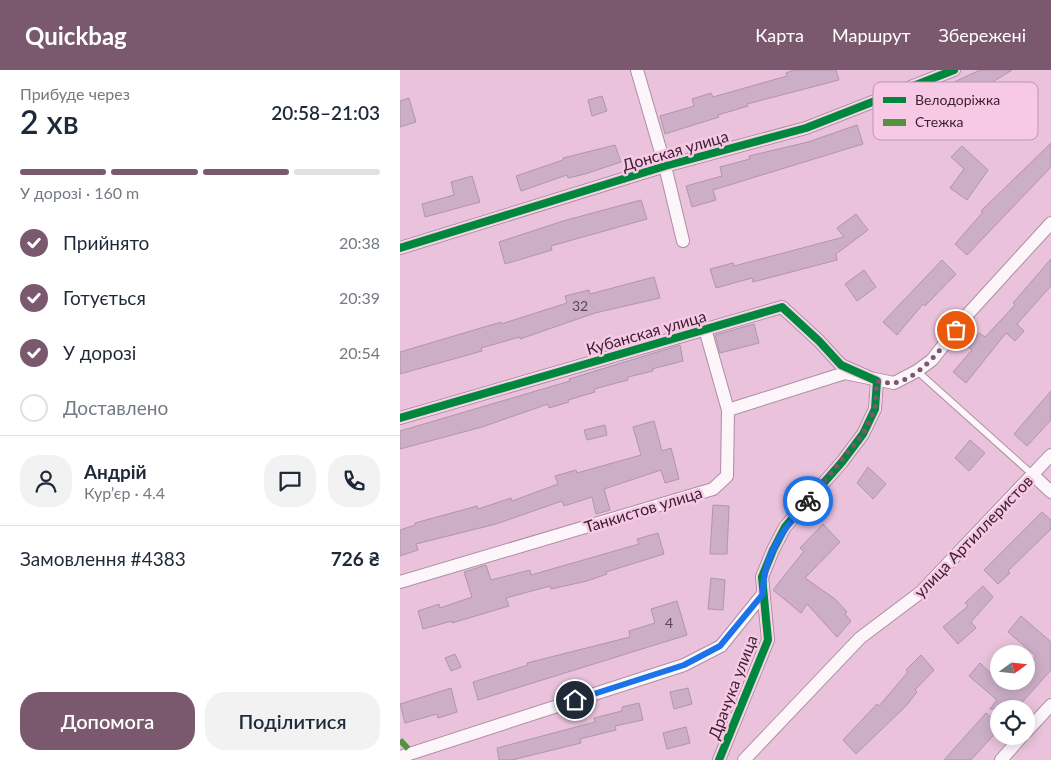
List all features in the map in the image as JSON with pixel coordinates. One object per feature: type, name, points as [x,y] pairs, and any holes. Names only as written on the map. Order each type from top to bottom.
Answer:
[{"type":"street","points":[[637,70],[665,166],[683,241]]},
{"type":"street","name":"Донская улица","points":[[923,82],[954,70]]},
{"type":"street","name":"Донская улица","points":[[400,248],[665,166],[806,128],[873,102]]},
{"type":"street","points":[[705,329],[728,410],[845,374],[894,383],[917,372],[932,360],[968,314],[1051,223]]},
{"type":"street","name":"Кубанская улица","points":[[400,418],[782,307],[819,341],[841,365],[877,381]]},
{"type":"street","points":[[400,757],[684,665],[720,646],[763,594],[762,577],[778,539],[863,434],[875,409],[877,381]]},
{"type":"street","name":"Танкистов улица","points":[[400,582],[713,488],[727,476],[728,410]]},
{"type":"street","name":"улица Артиллеристов","points":[[744,760],[860,638],[921,592],[1051,455]]},
{"type":"street","points":[[1033,475],[1051,492]]},
{"type":"street","name":"Драчука улица","points":[[719,760],[768,640],[763,594]]},
{"type":"street","points":[[1035,722],[1051,705]]},
{"type":"street","points":[[1001,760],[1014,745]]},
{"type":"lane","points":[[917,372],[1033,475]]},
{"type":"building","points":[[794,70],[836,70],[839,80],[747,104],[748,106],[718,115],[719,117],[665,134],[660,116],[694,106],[692,99],[711,93],[713,97],[787,76],[786,73]]},
{"type":"building","points":[[980,70],[1012,70],[993,82],[954,82]]},
{"type":"building","points":[[602,96],[607,111],[592,116],[588,100]]},
{"type":"building","points":[[409,98],[416,122],[400,127],[400,101]]},
{"type":"building","points":[[857,125],[863,144],[713,190],[716,200],[692,207],[686,186],[722,176],[720,167],[750,159],[749,156],[808,142]]},
{"type":"building","points":[[1051,143],[1051,167],[967,255],[955,244],[983,212],[981,211]]},
{"type":"building","points":[[615,145],[621,162],[585,174],[568,178],[567,175],[521,191],[516,176],[563,160],[563,158]]},
{"type":"building","points":[[962,146],[988,170],[967,200],[950,188],[964,169],[951,157]]},
{"type":"building","points":[[472,176],[480,202],[425,217],[422,204],[454,195],[451,182]]},
{"type":"building","points":[[641,200],[647,219],[551,246],[552,250],[505,264],[499,242],[563,221]]},
{"type":"building","points":[[856,214],[868,230],[836,254],[837,260],[753,282],[752,278],[716,288],[710,269],[733,263],[734,266],[844,237],[837,228]]},
{"type":"building","points":[[1051,259],[1051,286],[1017,324],[1024,331],[1015,341],[1006,333],[966,383],[953,372],[972,350],[968,347],[979,333],[985,337],[1015,305],[1013,303]]},
{"type":"building","points":[[942,260],[956,274],[925,306],[923,304],[897,335],[883,322]]},
{"type":"building","points":[[864,270],[876,287],[857,301],[845,284]]},
{"type":"building","points":[[654,277],[660,298],[595,313],[520,339],[520,337],[481,348],[482,351],[400,374],[400,352],[501,322],[501,324],[567,303],[565,296],[589,290],[590,294]]},
{"type":"building","points":[[754,324],[759,343],[720,353],[715,335]]},
{"type":"building","points":[[680,345],[683,361],[652,369],[653,371],[628,377],[628,380],[594,389],[595,392],[568,400],[569,402],[549,408],[548,404],[482,427],[400,449],[400,431],[570,381],[569,379]]},
{"type":"building","points":[[1051,391],[1051,420],[1027,446],[1014,434]]},
{"type":"building","points":[[654,421],[662,451],[671,448],[679,479],[665,483],[661,470],[604,489],[610,510],[596,514],[592,497],[564,506],[562,501],[496,524],[416,544],[418,550],[400,556],[400,530],[415,525],[415,523],[477,506],[478,509],[511,498],[512,501],[558,484],[555,476],[576,470],[577,473],[641,455],[633,427]]},
{"type":"building","points":[[605,425],[607,435],[587,440],[584,430]]},
{"type":"building","points":[[970,440],[985,453],[969,471],[955,458]]},
{"type":"building","points":[[868,467],[886,484],[873,499],[857,483]]},
{"type":"building","points":[[713,505],[729,506],[727,554],[710,554]]},
{"type":"building","points":[[1042,512],[1051,520],[1051,529],[1008,571],[1010,573],[998,584],[984,570]]},
{"type":"building","points":[[823,524],[840,542],[805,578],[835,599],[847,612],[845,614],[851,621],[837,637],[807,604],[801,613],[773,590],[804,551],[800,548]]},
{"type":"building","points":[[658,533],[664,554],[606,572],[607,574],[587,581],[551,589],[550,586],[506,598],[509,606],[452,623],[452,621],[423,629],[418,611],[439,604],[440,608],[472,597],[464,572],[486,565],[491,580],[530,570],[531,575],[639,544],[637,539]]},
{"type":"building","points":[[711,578],[725,580],[723,610],[708,609]]},
{"type":"building","points":[[983,586],[993,597],[971,622],[976,628],[958,644],[943,627],[968,606],[965,603]]},
{"type":"building","points":[[677,601],[687,635],[478,700],[473,682],[528,665],[527,663],[630,637],[629,631],[655,623],[651,609]]},
{"type":"building","points":[[1021,616],[1051,642],[1051,670],[1035,688],[1035,645],[1023,645],[1008,632]]},
{"type":"building","points":[[455,654],[461,667],[451,671],[445,658]]},
{"type":"building","points":[[921,655],[934,670],[915,690],[917,692],[906,706],[856,754],[843,740],[877,704],[879,706],[908,672],[906,670]]},
{"type":"building","points":[[980,663],[990,672],[990,690],[1033,690],[1024,700],[997,700],[969,676]]},
{"type":"building","points":[[451,688],[457,712],[438,718],[437,714],[405,723],[400,704]]},
{"type":"building","points":[[688,688],[692,704],[674,709],[670,692]]},
{"type":"building","points":[[639,703],[643,720],[615,726],[616,730],[580,739],[581,743],[512,760],[499,760],[497,748],[595,722],[594,718],[622,711],[622,707]]},
{"type":"building","points":[[986,713],[990,716],[990,739],[971,760],[944,760]]},
{"type":"building","points":[[686,727],[690,743],[667,749],[663,733]]},
{"type":"marked path","points":[[400,740],[412,753]]},
{"type":"cycle path","points":[[923,82],[954,70]]},
{"type":"cycle path","points":[[400,248],[665,166],[806,128],[873,102]]},
{"type":"cycle path","points":[[400,418],[782,307],[819,341],[841,365],[877,381],[875,409],[863,434],[842,462],[785,527],[773,550],[762,577],[768,640],[719,760]]},
{"type":"way so far","points":[[808,501],[842,462],[863,434],[875,409],[877,381],[894,383],[917,372],[932,360],[956,330]]},
{"type":"route","points":[[575,700],[684,665],[720,646],[763,594],[762,577],[778,539],[785,527],[808,501]]}]
